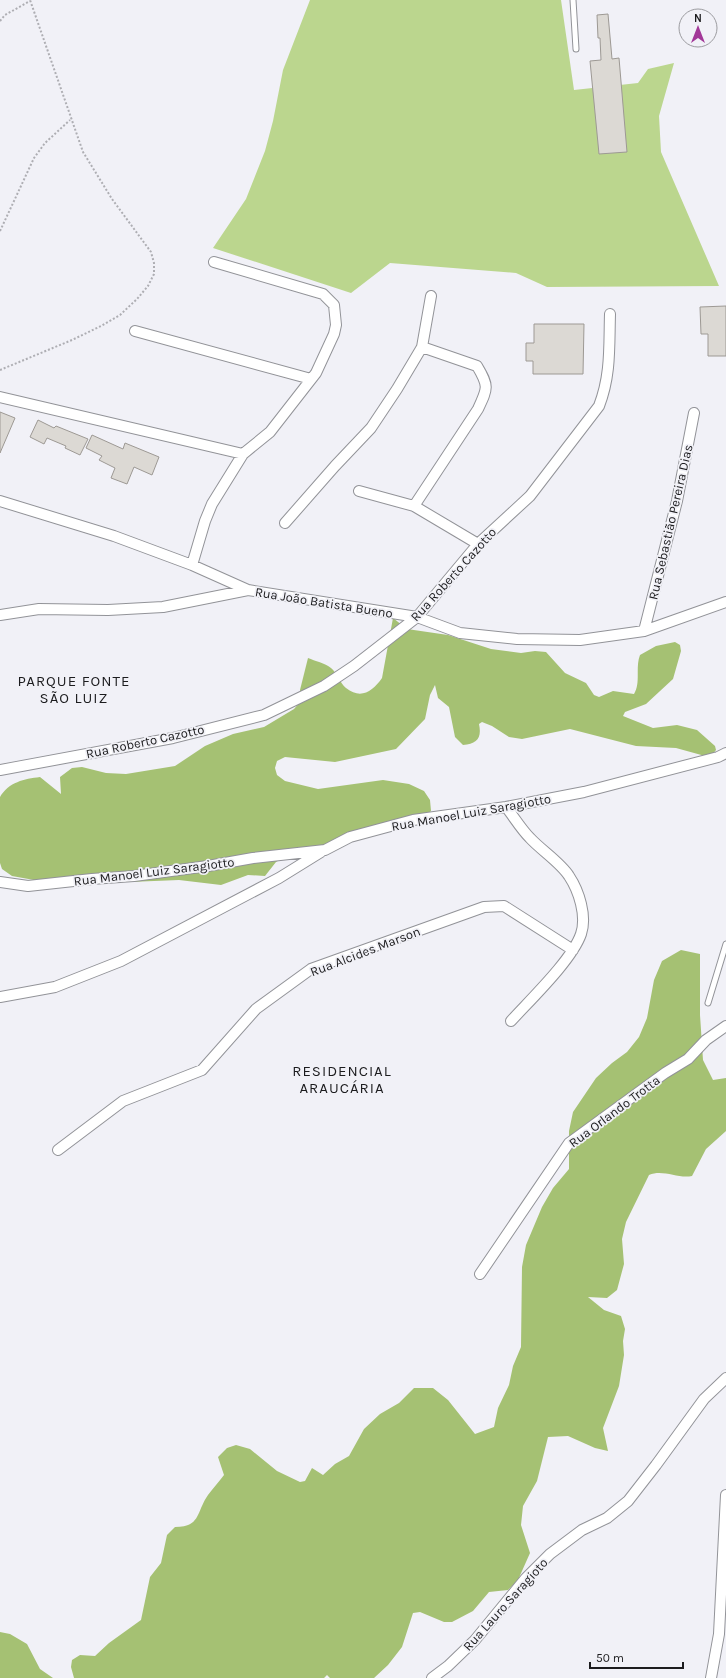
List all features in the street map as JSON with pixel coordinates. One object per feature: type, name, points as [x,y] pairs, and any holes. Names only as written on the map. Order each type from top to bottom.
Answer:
[{"type":"street","points":[[192,565],[205,521],[212,504],[243,454],[270,432],[316,373],[334,334],[336,325],[334,305],[323,294],[214,262]]},
{"type":"street","points":[[285,523],[371,428],[422,348],[431,296]]},
{"type":"street","name":"Rua Roberto Cazotto","points":[[0,770],[173,738],[264,715],[324,686],[354,666],[417,617],[478,544],[530,496],[599,406],[605,390],[608,374],[610,314]]},
{"type":"street","points":[[135,331],[311,379]]},
{"type":"street","points":[[414,506],[478,410],[485,393],[487,383],[477,366],[422,348]]},
{"type":"street","points":[[0,397],[243,454]]},
{"type":"street","name":"Rua Sebastião Pereira Dias","points":[[644,631],[678,501],[694,413]]},
{"type":"street","points":[[358,491],[414,506],[478,544]]},
{"type":"street","name":"Rua João Batista Bueno","points":[[0,501],[114,536],[192,565],[248,590],[417,617],[460,633],[517,639],[580,640],[644,631],[726,602]]},
{"type":"street","points":[[0,615],[39,609],[108,610],[164,607],[248,590]]},
{"type":"street","name":"Rua Manoel Luiz Saragiotto","points":[[0,882],[28,886],[134,876],[253,858],[325,850],[350,837],[413,820],[506,807],[606,787],[718,757],[726,752]]},
{"type":"street","points":[[506,807],[529,838],[569,875],[579,894],[583,916],[582,933],[573,950],[557,971],[511,1021]]},
{"type":"street","points":[[0,997],[55,987],[121,961],[278,878],[325,850]]},
{"type":"street","name":"Rua Alcides Marson","points":[[58,1150],[123,1101],[202,1070],[256,1009],[311,969],[484,907],[504,906],[573,950]]},
{"type":"street","name":"Rua Orlando Trotta","points":[[480,1274],[569,1143],[665,1073],[688,1059],[706,1040],[726,1026]]},
{"type":"street","name":"Rua Lauro Saragioto","points":[[432,1678],[448,1666],[475,1640],[526,1578],[550,1554],[582,1530],[607,1518],[628,1501],[704,1399],[726,1378]]},
{"type":"street","points":[[711,1678],[719,1634],[726,1496]]},
{"type":"lane","points":[[573,0],[576,49]]},
{"type":"lane","points":[[708,1003],[726,944]]},
{"type":"path","points":[[0,21],[5,15],[30,0],[82,152],[112,199],[151,252],[154,263],[154,274],[148,286],[120,315],[72,340],[0,370]]},
{"type":"path","points":[[0,231],[34,158],[45,143],[70,120]]},
{"type":"green space","points":[[310,0],[561,0],[574,90],[638,83],[648,69],[674,63],[659,116],[661,152],[719,286],[547,287],[516,273],[390,263],[351,293],[213,248],[246,199],[265,151],[273,121],[283,70]]},
{"type":"green space","points":[[393,618],[407,629],[448,635],[491,649],[521,653],[535,651],[546,652],[565,673],[586,683],[594,695],[599,697],[613,691],[634,694],[637,685],[640,655],[656,646],[675,642],[680,645],[681,651],[673,679],[646,704],[625,712],[623,716],[653,728],[677,725],[697,730],[715,746],[716,750],[712,755],[705,756],[676,748],[636,746],[570,729],[522,739],[509,737],[492,726],[482,722],[479,724],[480,733],[475,742],[463,745],[455,737],[449,707],[438,698],[435,685],[430,695],[425,719],[396,749],[335,762],[285,757],[277,761],[275,768],[277,775],[285,781],[318,789],[383,780],[409,784],[424,791],[430,800],[431,811],[422,819],[287,856],[276,862],[265,876],[248,875],[221,885],[179,880],[129,882],[113,879],[56,884],[12,876],[2,869],[0,863],[0,797],[12,785],[23,780],[40,777],[61,794],[60,777],[72,768],[82,767],[106,773],[126,774],[175,766],[205,746],[233,734],[264,727],[294,709],[301,701],[300,690],[308,658],[329,666],[346,688],[351,692],[362,694],[375,687],[382,678]]},
{"type":"green space","points":[[681,950],[700,954],[700,1015],[703,1060],[713,1080],[726,1078],[726,1131],[706,1149],[692,1176],[687,1177],[665,1173],[654,1173],[649,1175],[626,1222],[622,1239],[624,1264],[617,1290],[607,1298],[588,1297],[604,1310],[621,1316],[625,1329],[623,1341],[624,1355],[619,1386],[603,1428],[608,1451],[595,1448],[568,1436],[548,1437],[537,1481],[523,1506],[521,1525],[530,1553],[518,1580],[508,1590],[489,1592],[473,1611],[452,1622],[444,1622],[420,1612],[413,1613],[402,1647],[388,1665],[374,1678],[330,1678],[327,1675],[324,1678],[74,1678],[71,1667],[72,1660],[80,1655],[95,1656],[109,1643],[141,1620],[150,1577],[161,1563],[167,1535],[175,1527],[189,1524],[197,1517],[204,1501],[224,1475],[218,1457],[227,1448],[236,1445],[250,1449],[277,1471],[300,1482],[305,1481],[312,1468],[323,1475],[335,1464],[349,1456],[364,1429],[380,1414],[399,1403],[414,1388],[433,1388],[448,1400],[475,1434],[494,1427],[498,1408],[509,1385],[513,1366],[521,1347],[522,1267],[526,1245],[542,1207],[553,1188],[569,1169],[569,1131],[573,1112],[596,1078],[612,1063],[627,1052],[639,1037],[647,1018],[654,980],[662,961]]},
{"type":"green space","points":[[0,1632],[10,1634],[27,1644],[40,1669],[53,1678],[0,1678]]},
{"type":"building","points":[[608,14],[612,59],[619,58],[627,152],[599,154],[590,61],[601,60],[597,15]]},
{"type":"building","points":[[726,306],[726,356],[708,356],[708,334],[701,334],[700,307]]},
{"type":"building","points":[[534,324],[584,324],[583,374],[533,374],[533,361],[526,361],[526,343],[534,343]]},
{"type":"building","points":[[0,412],[15,418],[0,453]]},
{"type":"building","points":[[38,420],[54,428],[56,426],[88,439],[80,455],[65,448],[66,446],[47,438],[44,444],[30,437]]},
{"type":"building","points":[[92,435],[123,449],[125,443],[159,457],[152,475],[134,467],[127,484],[111,478],[115,468],[99,460],[102,456],[86,448]]},
{"type":"district","name":"PARQUE FONTE SÃO LUIZ","points":[[74,690]]},
{"type":"district","name":"RESIDENCIAL ARAUCÁRIA","points":[[342,1080]]}]
